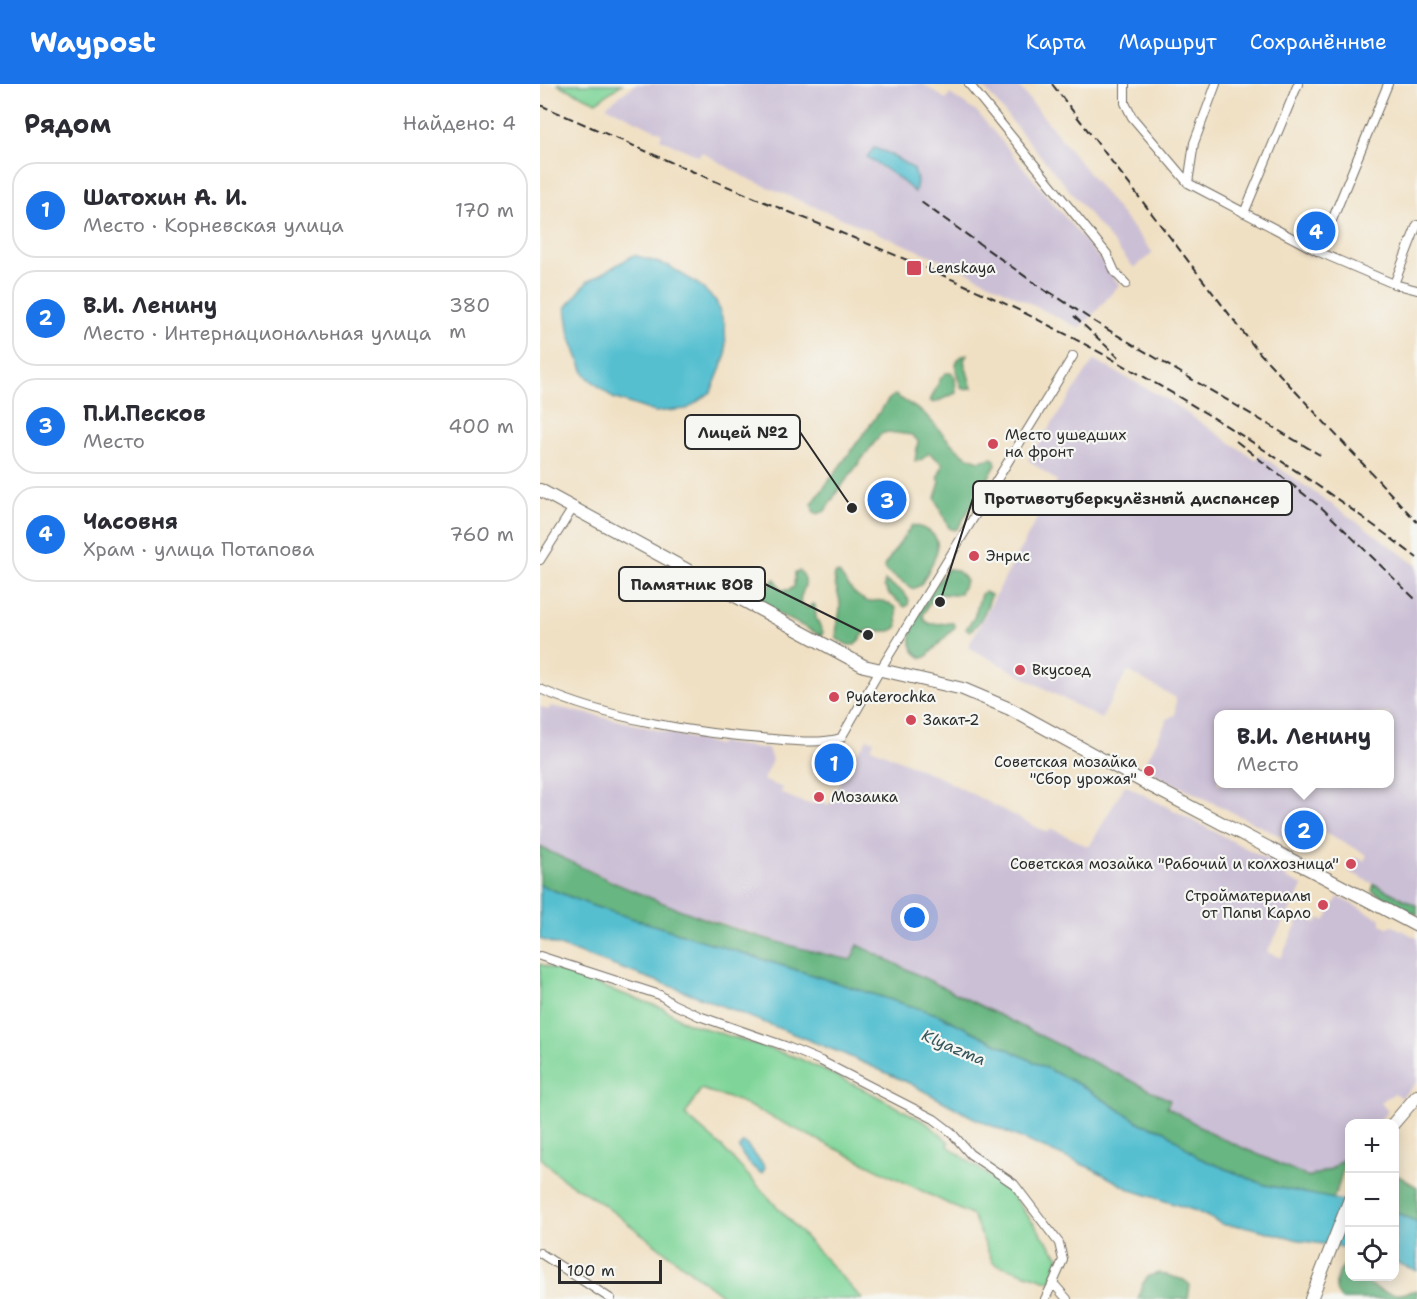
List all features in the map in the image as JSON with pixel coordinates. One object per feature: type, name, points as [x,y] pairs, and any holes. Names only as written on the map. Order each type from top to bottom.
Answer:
[{"type":"street","points":[[969,84],[1107,254],[1115,272],[1126,284]]},
{"type":"street","points":[[1125,84],[1125,103],[1132,117],[1188,183],[1319,252],[1394,284],[1417,290]]},
{"type":"street","points":[[1188,183],[1194,143],[1216,84]]},
{"type":"street","points":[[1244,213],[1298,84]]},
{"type":"street","points":[[1319,252],[1388,84]]},
{"type":"street","points":[[1394,284],[1417,225]]},
{"type":"street","points":[[540,689],[627,716],[719,735],[810,741],[841,738],[880,670],[1073,356]]},
{"type":"street","points":[[540,490],[864,666],[963,689],[1010,709],[1417,926]]},
{"type":"street","points":[[540,560],[573,508]]},
{"type":"street","points":[[540,956],[660,995],[699,1016],[785,1046],[821,1061],[934,1119],[951,1132],[969,1154],[1014,1184],[1059,1244],[1063,1260],[1045,1299]]},
{"type":"street","points":[[1397,1119],[1417,1096]]},
{"type":"street","points":[[1313,1295],[1345,1212]]},
{"type":"street","points":[[540,1253],[611,1299]]},
{"type":"street","points":[[1053,1283],[1068,1299]]},
{"type":"shaded area","points":[[636,84],[923,84],[947,100],[950,94],[978,113],[1119,285],[1079,328],[958,267],[744,177],[702,152],[699,156],[660,139],[662,133],[606,106]]},
{"type":"shaded area","points":[[981,84],[1017,84],[1153,253],[1134,268]]},
{"type":"shaded area","points":[[1094,360],[1166,399],[1256,460],[1260,455],[1417,566],[1417,906],[1348,871],[1355,857],[1364,861],[1367,855],[1357,849],[1316,829],[1306,849],[1143,768],[1168,718],[1175,715],[1176,698],[1127,672],[1101,719],[968,647],[1057,481],[1028,460]]},
{"type":"shaded area","points":[[540,706],[548,710],[551,706],[625,722],[718,745],[722,743],[768,749],[772,760],[763,780],[783,788],[781,793],[802,802],[814,804],[817,799],[829,805],[853,756],[864,745],[867,738],[874,741],[871,748],[941,778],[1048,833],[1051,828],[1089,847],[1125,785],[1284,868],[1286,878],[1303,886],[1267,952],[1281,958],[1301,915],[1317,923],[1320,918],[1325,921],[1338,897],[1381,919],[1381,924],[1388,928],[1391,925],[1417,938],[1417,1082],[1401,1098],[1395,1093],[1380,1102],[1388,1111],[1381,1119],[1345,1119],[1345,1157],[1331,1169],[1309,1177],[1216,1136],[1167,1107],[1170,1100],[858,945],[851,960],[804,950],[679,909],[634,891],[540,847]]},
{"type":"green space","points":[[557,84],[622,84],[596,102]]},
{"type":"green space","points":[[967,354],[964,361],[972,388],[962,389],[956,364],[961,357]]},
{"type":"green space","points":[[946,373],[951,373],[955,377],[956,393],[934,403],[930,401],[941,378]]},
{"type":"green space","points":[[895,395],[924,413],[966,456],[979,461],[992,458],[995,460],[996,465],[955,530],[949,528],[935,498],[940,482],[938,477],[943,464],[929,453],[921,460],[915,461],[918,441],[912,435],[888,432],[881,434],[825,511],[818,514],[813,511],[812,504],[889,399]]},
{"type":"green space","points":[[912,525],[925,529],[937,541],[935,557],[921,585],[913,589],[886,571],[884,566]]},
{"type":"green space","points":[[947,569],[958,572],[966,581],[960,593],[956,595],[938,594],[923,615],[925,621],[930,624],[953,623],[955,627],[923,658],[914,651],[911,640],[912,628],[925,602]]},
{"type":"green space","points":[[800,571],[805,582],[800,601],[803,606],[809,608],[812,604],[815,605],[816,618],[823,632],[822,636],[763,606],[760,600],[774,579],[781,590],[794,587],[795,572]]},
{"type":"green space","points":[[839,573],[859,597],[869,602],[883,601],[896,608],[898,626],[891,631],[867,630],[855,645],[848,645],[837,639],[840,604],[834,578],[835,574]]},
{"type":"green space","points":[[885,581],[903,592],[909,600],[908,605],[905,607],[889,594],[884,586]]},
{"type":"green space","points":[[985,592],[991,595],[988,605],[980,620],[970,631],[966,629],[974,618],[981,594]]},
{"type":"green space","points":[[540,847],[624,887],[688,913],[742,931],[851,960],[858,945],[1170,1100],[1167,1107],[1216,1136],[1309,1177],[1331,1169],[1343,1159],[1342,1174],[1333,1199],[1265,1185],[1199,1158],[1165,1131],[1142,1124],[1080,1085],[939,1015],[593,906],[540,885]]},
{"type":"green space","points":[[1374,884],[1417,906],[1417,915],[1372,891]]},
{"type":"green space","points":[[540,964],[662,1008],[685,1022],[798,1058],[927,1123],[949,1142],[948,1146],[1008,1190],[1059,1257],[1051,1282],[993,1263],[973,1216],[741,1102],[701,1089],[685,1115],[723,1148],[862,1299],[727,1299],[600,1202],[564,1180],[540,1157]]},
{"type":"green space","points":[[1399,1176],[1417,1187],[1417,1222],[1399,1214]]},
{"type":"green space","points":[[1345,1266],[1345,1281],[1366,1281],[1392,1294],[1417,1290],[1417,1299],[1341,1299],[1336,1286]]},
{"type":"green space","points":[[1159,1273],[1184,1280],[1190,1285],[1188,1299],[1138,1299],[1143,1283],[1149,1276]]},
{"type":"water","points":[[874,148],[888,153],[914,169],[917,181],[915,192],[867,157]]},
{"type":"water","points":[[634,255],[669,266],[698,284],[716,301],[725,326],[726,355],[711,392],[687,409],[655,412],[613,398],[585,375],[570,336],[566,308],[587,282]]},
{"type":"water","name":"Klyazma","points":[[540,885],[593,906],[939,1015],[1080,1085],[1142,1124],[1165,1131],[1199,1158],[1265,1185],[1345,1201],[1345,1247],[1303,1241],[1249,1227],[1224,1225],[1196,1211],[1131,1190],[1093,1169],[974,1118],[911,1084],[844,1054],[684,991],[540,939]]},
{"type":"water","points":[[742,1143],[745,1143],[765,1167],[763,1172],[751,1166],[745,1159],[739,1148]]},
{"type":"water","points":[[1399,1214],[1417,1222],[1417,1271],[1399,1264]]},
{"type":"railway","points":[[1052,84],[1256,349],[1417,522]]},
{"type":"railway","points":[[540,105],[728,187],[942,275],[1052,327],[1100,352],[1240,434],[1330,494],[1417,558]]},
{"type":"railway","points":[[921,202],[1054,297]]},
{"type":"railway","points":[[1048,291],[1095,322],[1320,455]]},
{"type":"railway","points":[[1074,316],[1118,357]]},
{"type":"railway","points":[[1236,441],[1323,509],[1417,601]]},
{"type":"place","name":"Часовня","points":[[1316,231]]},
{"type":"place","name":"Lenskaya","points":[[914,268]]},
{"type":"place","name":"Место ушедших на фронт","points":[[993,444]]},
{"type":"place","name":"П.И.Песков","points":[[887,500]]},
{"type":"place","name":"Лицей №2","points":[[852,508]]},
{"type":"place","name":"Энрис","points":[[974,556]]},
{"type":"place","name":"Противотуберкулёзный диспансер","points":[[940,602]]},
{"type":"place","name":"Памятник ВОВ","points":[[868,635]]},
{"type":"place","name":"Вкусоед","points":[[1020,670]]},
{"type":"place","name":"Pyaterochka","points":[[834,697]]},
{"type":"place","name":"Закат-2","points":[[911,720]]},
{"type":"place","name":"Шатохин А. И.","points":[[834,763]]},
{"type":"place","name":"Советская мозайка \"Сбор урожая\"","points":[[1149,771]]},
{"type":"place","name":"Мозаика","points":[[819,797]]},
{"type":"place","name":"В.И. Ленину","points":[[1304,830]]},
{"type":"place","name":"Советская мозайка \"Рабочий и колхозница\"","points":[[1351,864]]},
{"type":"place","name":"Стройматериалы от Папы Карло","points":[[1323,905]]}]
